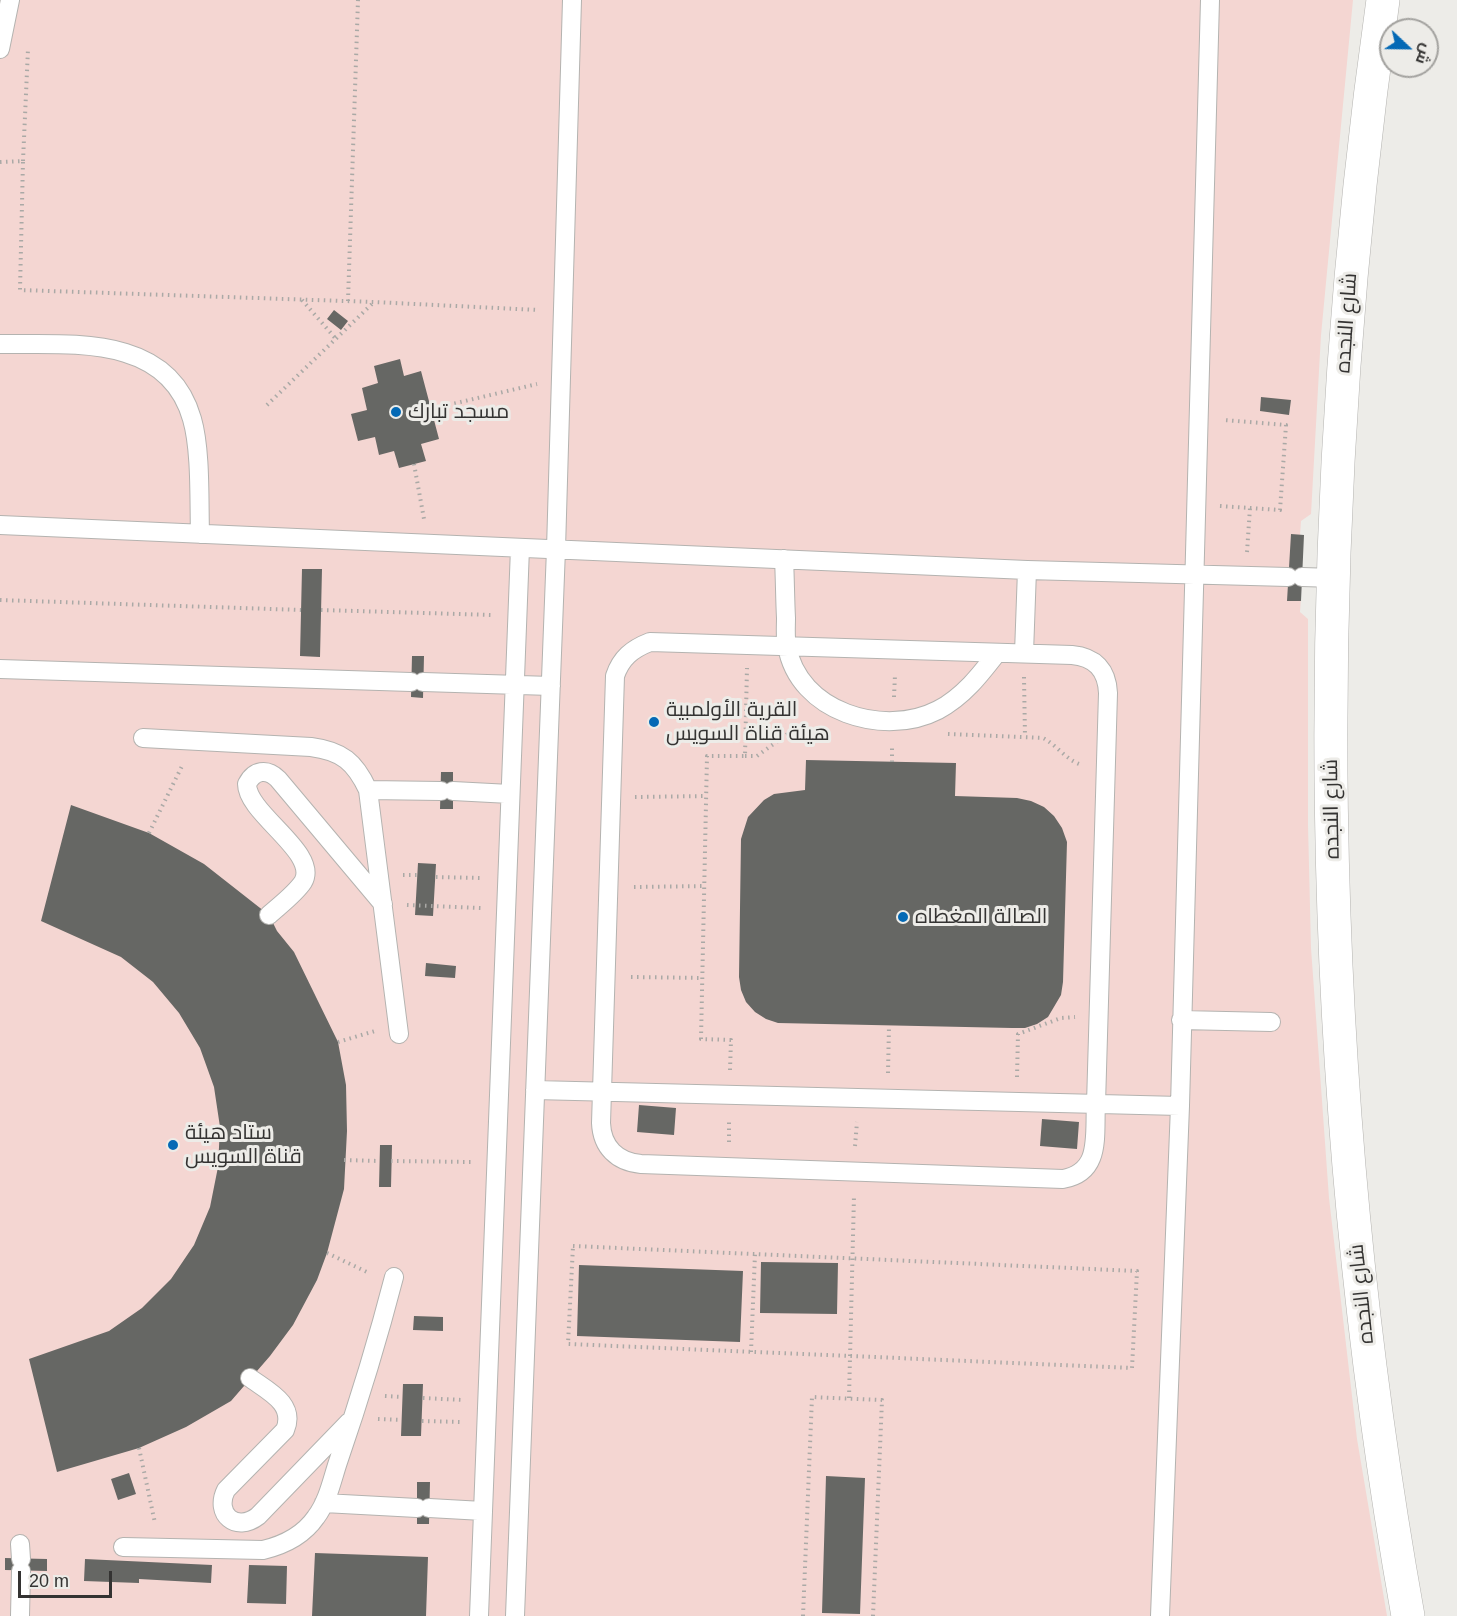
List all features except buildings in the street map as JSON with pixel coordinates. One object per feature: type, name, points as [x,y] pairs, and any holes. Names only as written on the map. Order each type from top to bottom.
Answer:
[{"type":"street","name":"شارع النجده","points":[[1383,0],[1352,254],[1339,418],[1331,705],[1332,828],[1342,1073],[1364,1317],[1379,1439],[1408,1616]]},
{"type":"lane","points":[[0,49],[10,0]]},
{"type":"lane","points":[[515,1616],[556,549],[572,0]]},
{"type":"lane","points":[[1160,1616],[1180,1106],[1210,0]]},
{"type":"lane","points":[[0,344],[89,346],[125,351],[147,361],[167,376],[182,396],[192,419],[196,443],[200,534]]},
{"type":"lane","points":[[0,525],[1027,570],[1334,578]]},
{"type":"lane","points":[[479,1616],[520,548]]},
{"type":"lane","points":[[784,559],[787,646],[804,683],[836,709],[856,717],[876,721],[918,718],[955,699],[970,686],[997,653]]},
{"type":"lane","points":[[1024,653],[1027,570]]},
{"type":"lane","points":[[650,642],[787,646],[1084,656],[1103,670],[1107,681],[1096,1104],[1091,1160],[1085,1170],[1075,1177],[1063,1179],[641,1164],[623,1160],[609,1149],[604,1140],[602,1092],[608,887],[615,676],[618,667],[624,658],[640,646],[650,642]]},
{"type":"lane","points":[[0,669],[551,686]]},
{"type":"lane","points":[[143,738],[326,749],[352,764],[362,776],[368,790],[399,1034]]},
{"type":"lane","points":[[269,915],[303,881],[306,868],[300,856],[250,797],[247,784],[255,774],[261,771],[267,771],[278,779],[383,904]]},
{"type":"lane","points":[[368,790],[510,794]]},
{"type":"lane","points":[[1181,1020],[1271,1022]]},
{"type":"lane","points":[[536,1090],[1180,1106]]},
{"type":"lane","points":[[123,1547],[263,1550],[279,1546],[306,1529],[324,1503],[353,1419],[394,1277]]},
{"type":"lane","points":[[250,1378],[281,1401],[288,1415],[288,1423],[285,1430],[226,1490],[222,1498],[222,1507],[233,1521],[250,1522],[258,1516],[353,1419]]},
{"type":"lane","points":[[324,1503],[483,1511]]},
{"type":"lane","points":[[21,1558],[21,1616]]},
{"type":"path","points":[[348,302],[358,0]]},
{"type":"path","points":[[28,46],[20,290],[563,311]]},
{"type":"path","points":[[0,162],[23,161]]},
{"type":"path","points":[[302,300],[336,339]]},
{"type":"path","points":[[267,405],[374,302]]},
{"type":"path","points":[[431,409],[561,378]]},
{"type":"path","points":[[1197,504],[1280,510],[1286,425],[1199,419]]},
{"type":"path","points":[[414,464],[428,543]]},
{"type":"path","points":[[1246,576],[1250,508]]},
{"type":"path","points":[[0,600],[301,610]]},
{"type":"path","points":[[321,610],[517,616]]},
{"type":"path","points":[[728,1167],[731,1040],[701,1039],[707,756],[745,756],[748,645]]},
{"type":"path","points":[[1024,653],[1025,737]]},
{"type":"path","points":[[149,833],[177,777]]},
{"type":"path","points":[[611,797],[706,796]]},
{"type":"path","points":[[436,877],[507,879]]},
{"type":"path","points":[[608,887],[705,886]]},
{"type":"path","points":[[416,905],[506,910]]},
{"type":"path","points":[[606,977],[702,978]]},
{"type":"path","points":[[1017,1102],[1018,1034],[1061,1018],[1098,1017]]},
{"type":"path","points":[[849,1398],[856,1122],[887,1123],[889,1026]]},
{"type":"path","points":[[338,1042],[363,1034]]},
{"type":"path","points":[[344,1160],[379,1161]]},
{"type":"path","points":[[391,1161],[496,1163]]},
{"type":"path","points":[[573,1246],[755,1254],[1137,1271],[1132,1368],[568,1344],[573,1246]]},
{"type":"path","points":[[327,1253],[372,1274]]},
{"type":"path","points":[[751,1352],[755,1254]]},
{"type":"path","points":[[803,1616],[812,1397],[882,1400],[873,1616]]},
{"type":"path","points":[[423,1398],[488,1401]]},
{"type":"path","points":[[422,1421],[486,1424]]},
{"type":"path","points":[[139,1448],[154,1517]]},
{"type":"shaded area","name":"القرية الأولمبية هيئة قناة السويس","points":[[0,0],[1353,0],[1321,335],[1311,514],[1301,521],[1300,612],[1308,619],[1308,825],[1311,948],[1329,1198],[1357,1439],[1387,1616],[0,1616]]},
{"type":"place","name":"مسجد تبارك","points":[[396,412]]},
{"type":"place","name":"القرية الأولمبية هيئة قناة السويس","points":[[654,722]]},
{"type":"place","name":"الصالة المغطاه","points":[[903,917]]},
{"type":"place","name":"ستاد هيئة قناة السويس","points":[[173,1145]]}]
